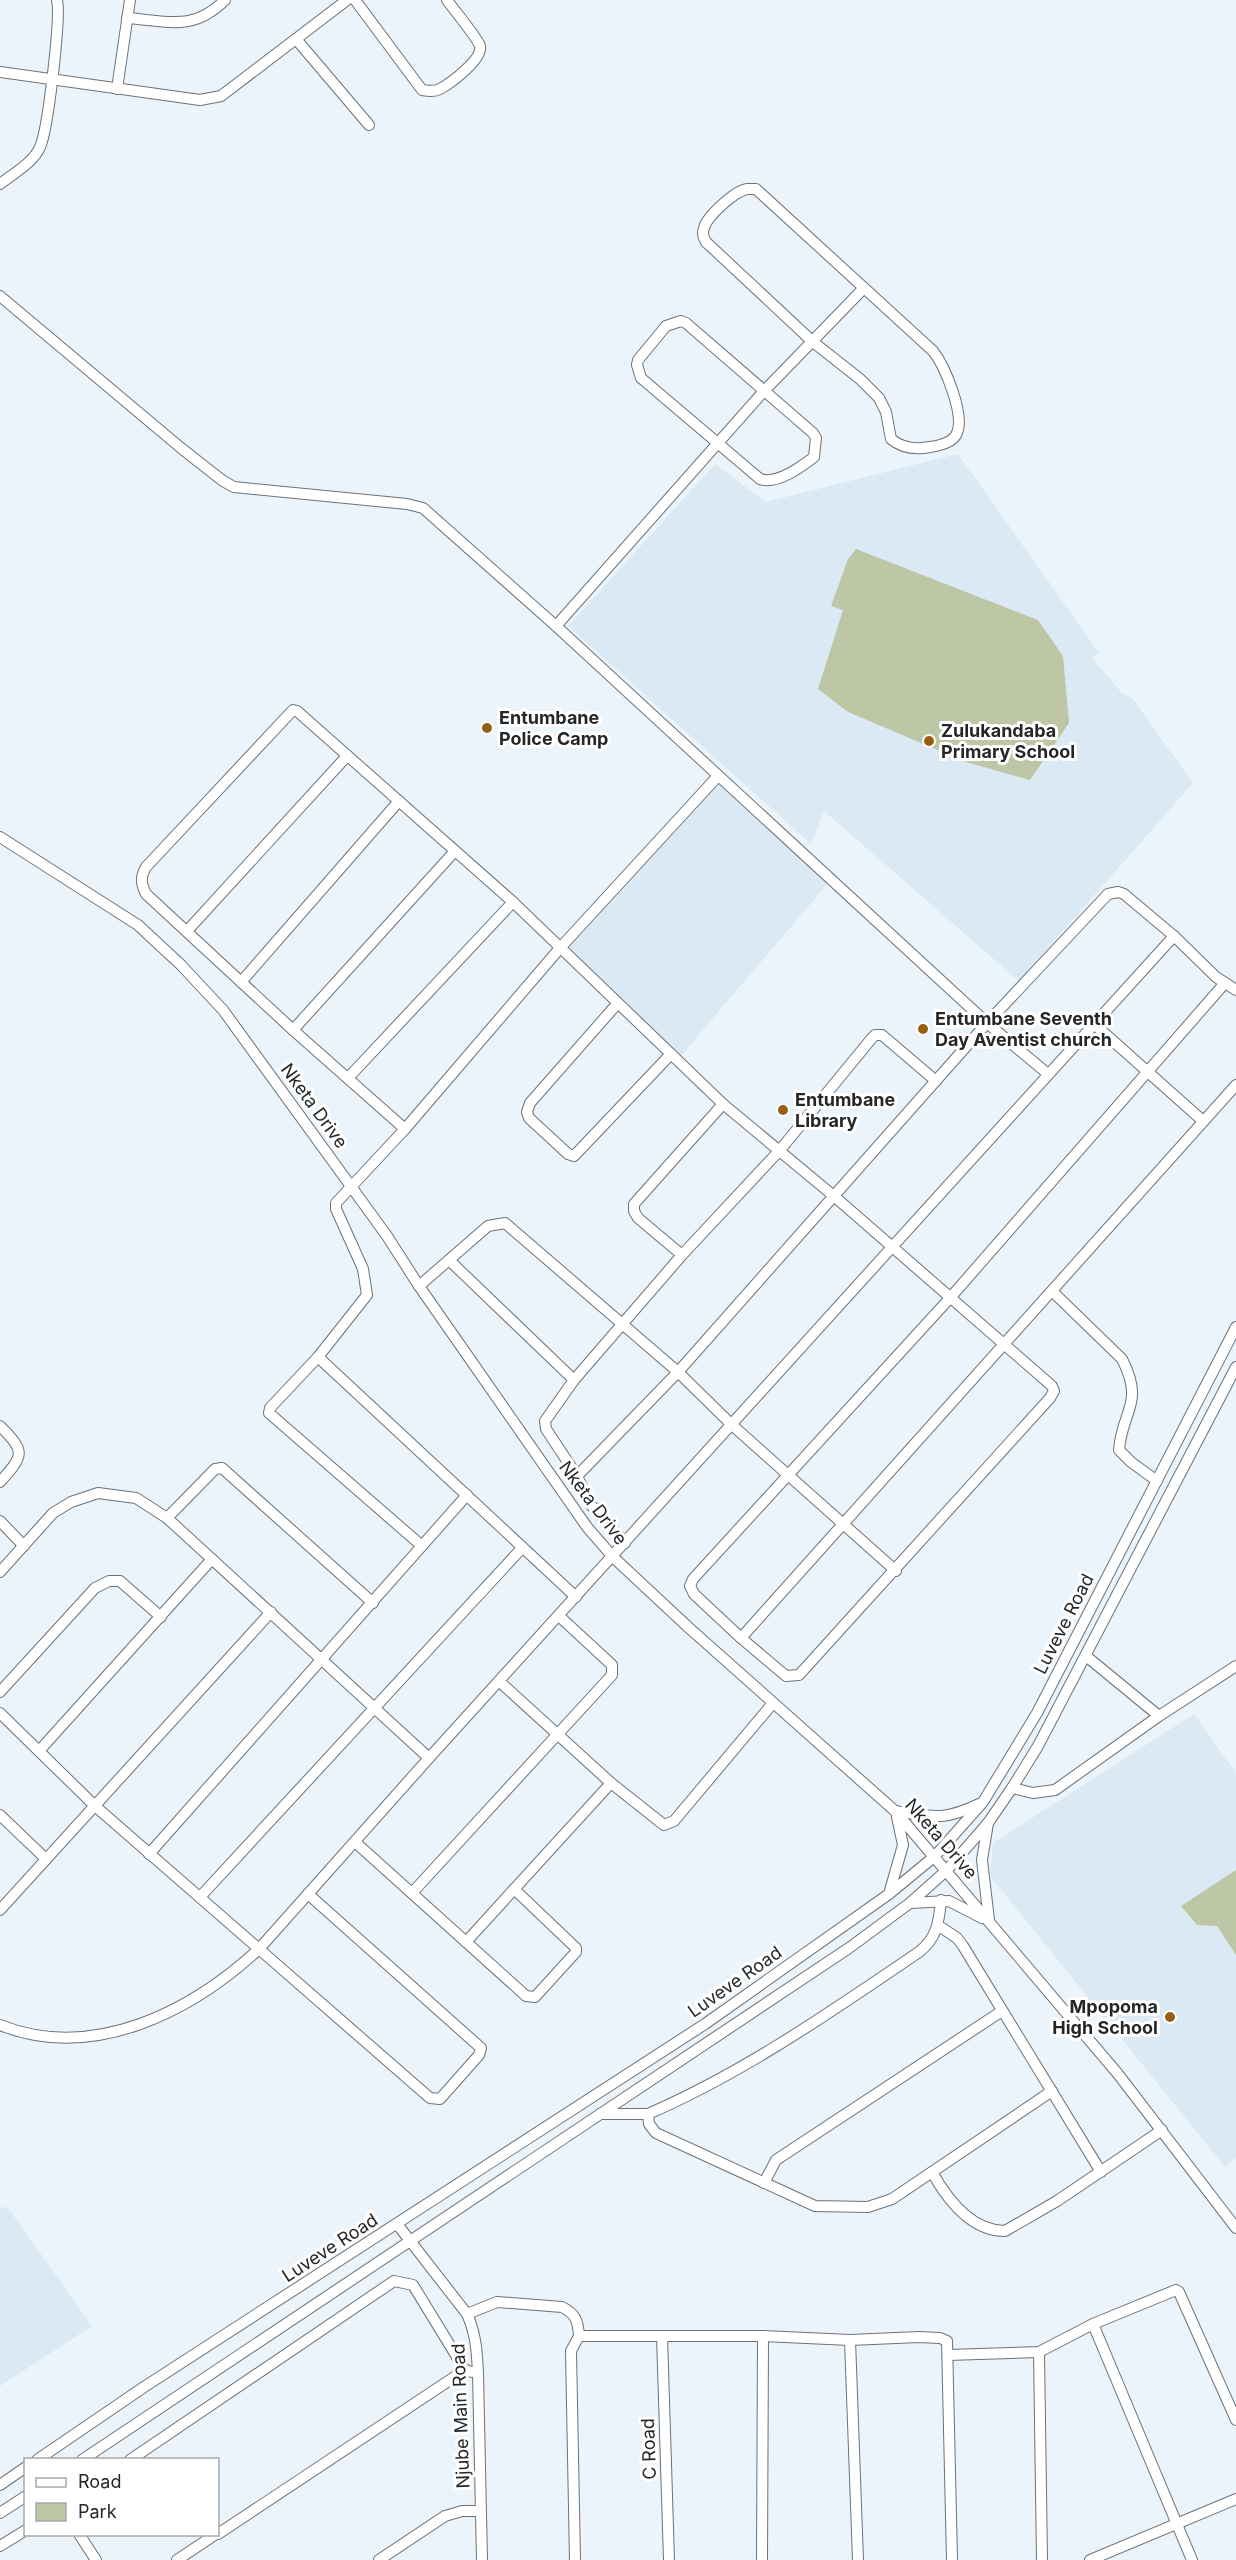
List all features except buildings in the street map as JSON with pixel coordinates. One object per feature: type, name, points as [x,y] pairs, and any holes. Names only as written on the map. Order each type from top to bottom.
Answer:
[{"type":"street","points":[[0,184],[27,162],[40,147],[51,80],[57,0]]},
{"type":"street","points":[[117,89],[130,0]]},
{"type":"street","points":[[127,18],[188,23],[204,16],[225,0]]},
{"type":"street","points":[[0,72],[200,100],[212,99],[221,96],[347,0]]},
{"type":"street","points":[[355,0],[422,90],[431,91],[440,90],[474,63],[479,53],[477,42],[447,0]]},
{"type":"street","points":[[296,39],[369,125]]},
{"type":"street","points":[[756,189],[863,289],[924,340],[943,363],[960,422],[957,435],[950,441],[929,448],[914,449],[900,446],[891,439],[886,412],[879,398],[813,342],[706,242],[702,235],[704,226],[738,190],[756,189]]},
{"type":"street","points":[[556,626],[764,391],[863,289]]},
{"type":"street","points":[[0,296],[223,481],[234,487],[407,504],[423,508],[556,626],[987,1023],[1047,1074]]},
{"type":"street","points":[[674,322],[686,323],[764,391],[816,438],[814,457],[801,467],[766,482],[746,470],[641,378],[637,366],[638,360],[658,335],[674,322]]},
{"type":"street","points":[[405,1129],[292,1030],[146,894],[143,888],[142,874],[172,838],[293,710],[297,711],[513,902],[616,1004],[723,1104],[892,1246],[950,1298],[1046,1380],[1053,1391],[1050,1398],[896,1571],[799,1675],[786,1676],[741,1638],[694,1594],[690,1586],[693,1579],[950,1298],[1150,1072],[1225,983]]},
{"type":"street","points":[[187,931],[347,756]]},
{"type":"street","points":[[422,1546],[270,1416],[270,1408],[318,1357],[367,1295],[363,1269],[335,1205],[405,1129],[560,948],[718,776]]},
{"type":"street","points":[[241,982],[399,801]]},
{"type":"street","name":"Nketa Drive","points":[[0,837],[138,926],[181,965],[224,1010],[351,1186],[587,1527],[613,1557],[896,1811],[1057,2001],[1236,2228]]},
{"type":"street","points":[[292,1030],[455,851]]},
{"type":"street","points":[[577,1476],[678,1372],[987,1023],[1108,894],[1118,892],[1124,894],[1225,983],[1236,990]]},
{"type":"street","points":[[348,1078],[513,902]]},
{"type":"street","points":[[0,2025],[29,2034],[63,2037],[129,2030],[194,1999],[238,1969],[259,1949],[429,1758],[1174,936]]},
{"type":"street","points":[[616,1004],[530,1103],[527,1112],[529,1118],[568,1154],[574,1156],[671,1054]]},
{"type":"street","points":[[1094,1024],[1203,1121]]},
{"type":"street","points":[[625,1543],[590,1504],[577,1476],[544,1425],[547,1417],[574,1380],[681,1255],[780,1150],[875,1035],[882,1035],[936,1081]]},
{"type":"street","points":[[741,1638],[1236,1084]]},
{"type":"street","points":[[681,1255],[638,1218],[634,1211],[634,1204],[723,1104]]},
{"type":"street","points":[[419,1286],[488,1226],[505,1223],[678,1372],[732,1425],[896,1571]]},
{"type":"street","points":[[449,1260],[574,1380]]},
{"type":"street","points":[[1052,1291],[1122,1359],[1130,1378],[1132,1396],[1119,1450],[1156,1481]]},
{"type":"street","name":"Luveve Road","points":[[40,2458],[154,2380],[705,2024],[890,1894],[935,1856],[983,1802],[1037,1713],[1236,1327]]},
{"type":"street","points":[[318,1357],[576,1597]]},
{"type":"street","name":"Luveve Road","points":[[85,2458],[849,1948],[910,1903],[947,1870],[988,1823],[1038,1746],[1236,1367]]},
{"type":"street","points":[[0,1426],[16,1442],[20,1455],[19,1461],[0,1482]]},
{"type":"street","points":[[167,1518],[215,1469],[222,1468],[373,1603]]},
{"type":"street","points":[[0,1572],[53,1514],[71,1502],[98,1493],[136,1498],[167,1518],[375,1706],[429,1758]]},
{"type":"street","points":[[149,1854],[467,1495]]},
{"type":"street","points":[[0,1521],[24,1546]]},
{"type":"street","points":[[200,1898],[522,1548]]},
{"type":"street","points":[[39,1751],[212,1558]]},
{"type":"street","points":[[0,1692],[95,1588],[109,1581],[120,1581],[161,1617]]},
{"type":"street","points":[[0,1910],[270,1612]]},
{"type":"street","points":[[412,1893],[613,1673],[612,1665],[559,1616]]},
{"type":"street","points":[[1086,1656],[1159,1716]]},
{"type":"street","points":[[1012,1788],[1033,1793],[1054,1790],[1159,1716],[1236,1666]]},
{"type":"street","points":[[500,1682],[659,1824],[674,1821],[773,1703]]},
{"type":"street","points":[[0,1713],[95,1806],[149,1854],[430,2098],[440,2099],[479,2055],[481,2049],[308,1894]]},
{"type":"street","points":[[466,1942],[611,1783]]},
{"type":"street","points":[[890,1894],[903,1845],[896,1811],[950,1816],[983,1802]]},
{"type":"street","points":[[0,1815],[46,1859]]},
{"type":"street","points":[[988,1823],[982,1860],[989,1923]]},
{"type":"street","points":[[355,1842],[526,1996],[531,1998],[537,1995],[576,1952],[576,1948],[514,1889]]},
{"type":"street","points":[[910,1903],[941,1900],[960,1905],[989,1923]]},
{"type":"street","points":[[600,2114],[648,2114],[700,2090],[808,2027],[928,1946],[939,1926],[941,1900]]},
{"type":"street","points":[[939,1926],[957,1938],[963,1946],[1101,2172]]},
{"type":"street","points":[[764,2183],[776,2160],[1002,2011]]},
{"type":"street","points":[[648,2114],[649,2124],[656,2133],[815,2206],[868,2207],[892,2199],[1052,2091]]},
{"type":"street","points":[[932,2172],[942,2191],[964,2215],[988,2228],[1005,2231],[1101,2172],[1161,2130]]},
{"type":"street","name":"Njube Main Road","points":[[397,2224],[467,2314],[477,2342],[482,2560]]},
{"type":"street","points":[[133,2458],[394,2281],[413,2285],[465,2370],[478,2373]]},
{"type":"street","points":[[948,2355],[1039,2352],[1093,2324],[1173,2290],[1179,2292],[1236,2420]]},
{"type":"street","points":[[467,2314],[497,2302],[562,2307],[571,2311],[577,2320],[579,2336],[571,2351],[575,2560]]},
{"type":"street","points":[[1093,2324],[1192,2560]]},
{"type":"street","points":[[579,2336],[763,2336],[850,2340],[939,2338],[947,2341],[951,2560]]},
{"type":"street","name":"C Road","points":[[662,2336],[669,2560]]},
{"type":"street","points":[[762,2560],[763,2336]]},
{"type":"street","points":[[850,2340],[858,2560]]},
{"type":"street","points":[[1039,2352],[1042,2560]]},
{"type":"street","points":[[219,2533],[465,2370]]},
{"type":"street","points":[[0,2485],[24,2469]]},
{"type":"street","points":[[0,2513],[24,2497]]},
{"type":"street","points":[[1090,2560],[1236,2499]]},
{"type":"street","points":[[379,2560],[445,2516],[462,2511],[480,2511]]},
{"type":"street","points":[[0,2546],[24,2531]]},
{"type":"street","points":[[80,2536],[96,2560]]},
{"type":"street","points":[[177,2560],[214,2536]]},
{"type":"shaded area","name":"Zulukandaba Primary School","points":[[958,454],[1099,653],[1092,658],[1122,693],[1132,698],[1193,783],[1019,981],[824,811],[811,844],[568,626],[715,464],[766,502]]},
{"type":"shaded area","points":[[719,778],[830,881],[679,1058],[563,948]]},
{"type":"shaded area","name":"Mpopoma High School","points":[[1194,1714],[1236,1773],[1236,2157],[1225,2167],[990,1876],[993,1843]]},
{"type":"shaded area","points":[[0,2207],[8,2208],[92,2326],[0,2386]]},
{"type":"green space","points":[[856,549],[1038,620],[1063,656],[1069,723],[1030,780],[966,762],[848,712],[818,689],[843,610],[831,606],[848,559]]},
{"type":"green space","points":[[1236,1870],[1236,1955],[1217,1926],[1197,1925],[1181,1906]]},
{"type":"place","name":"Entumbane Police Camp","points":[[487,728]]},
{"type":"place","name":"Zulukandaba Primary School","points":[[929,741]]},
{"type":"place","name":"Entumbane Seventh Day Aventist church","points":[[923,1029]]},
{"type":"place","name":"Entumbane Library","points":[[783,1110]]},
{"type":"place","name":"Mpopoma High School","points":[[1170,2017]]}]
